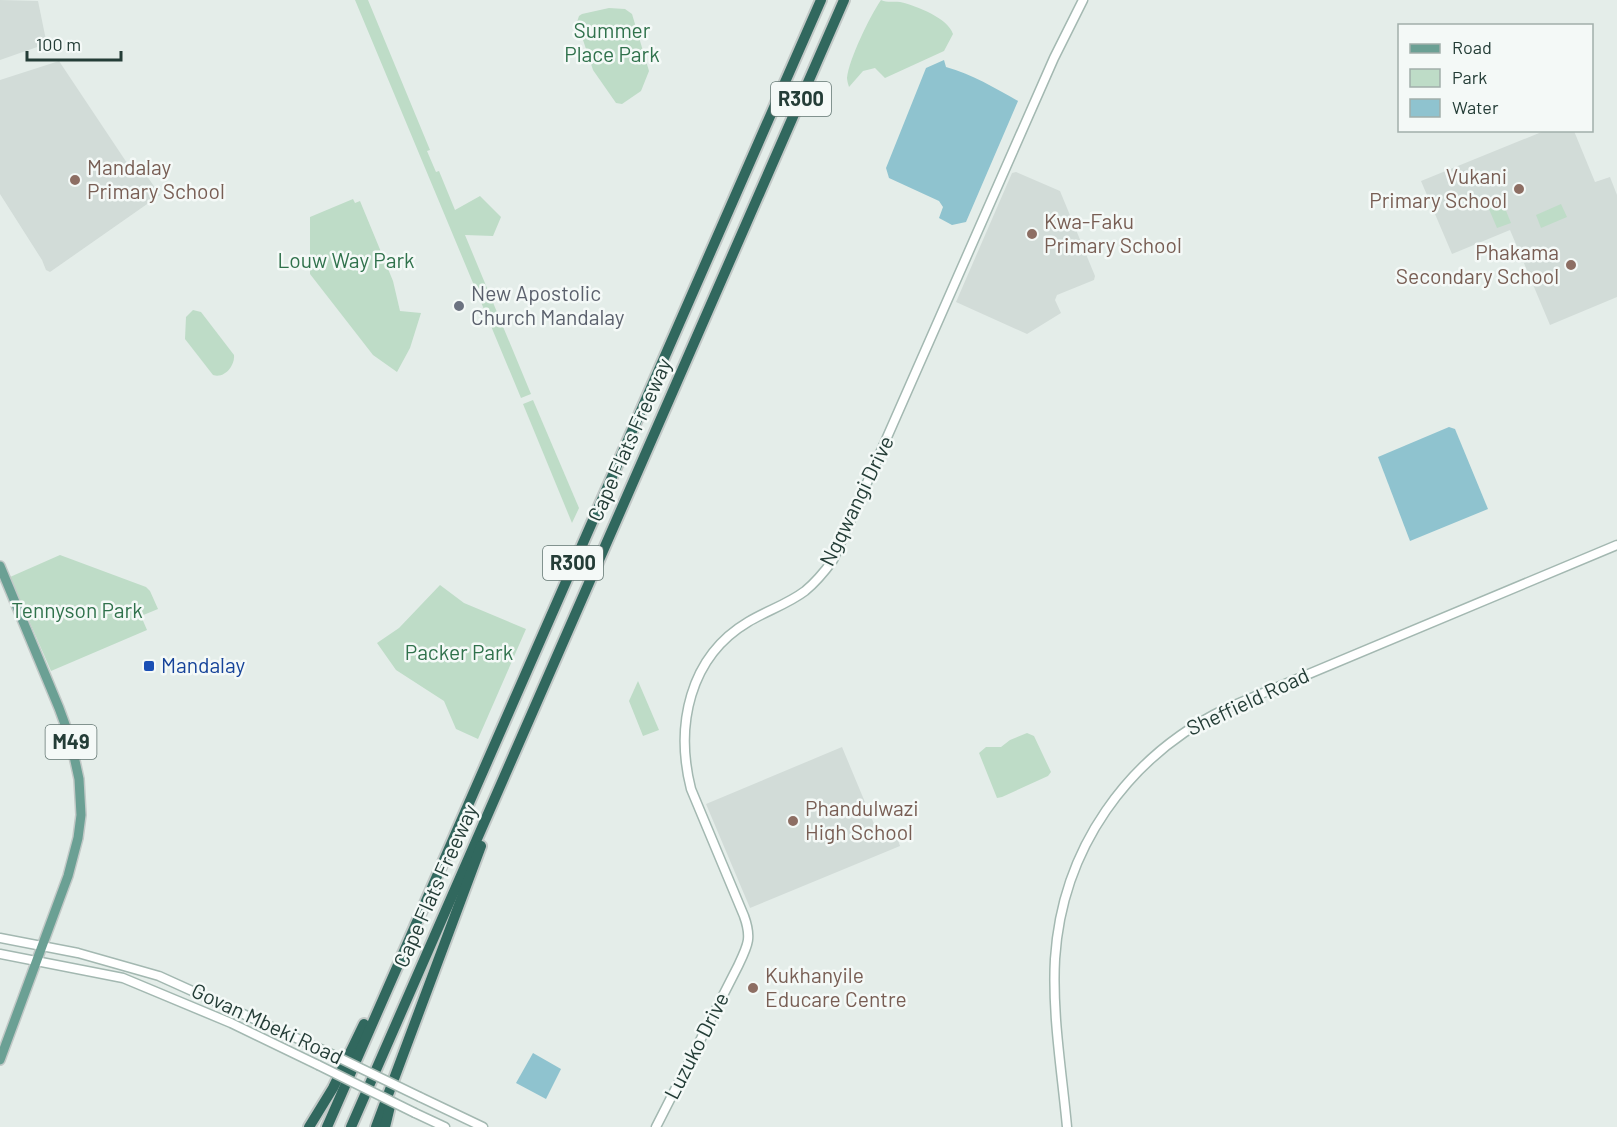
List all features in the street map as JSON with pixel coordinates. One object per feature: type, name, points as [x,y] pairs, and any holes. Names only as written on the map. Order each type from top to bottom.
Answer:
[{"type":"highway","name":"Cape Flats Freeway","points":[[327,1127],[821,0]]},
{"type":"highway","name":"Cape Flats Freeway","points":[[351,1127],[844,0]]},
{"type":"highway","points":[[376,1127],[482,846],[504,779]]},
{"type":"highway","points":[[309,1127],[333,1088],[398,950],[429,893]]},
{"type":"highway","points":[[385,1127],[399,1066]]},
{"type":"main road","name":"M49","points":[[0,566],[70,738],[79,779],[81,815],[77,845],[0,1060]]},
{"type":"street","name":"Ngqwangi Drive","points":[[738,966],[749,940],[748,927],[688,777],[683,742],[689,699],[700,674],[727,638],[748,622],[806,590],[833,560],[1054,58],[1083,0]]},
{"type":"street","name":"Sheffield Road","points":[[1067,1127],[1055,995],[1055,960],[1060,920],[1071,880],[1084,846],[1103,814],[1132,777],[1179,735],[1225,709],[1617,545]]},
{"type":"street","name":"Govan Mbeki Road","points":[[0,938],[112,962],[159,976],[483,1127]]},
{"type":"street","name":"Govan Mbeki Road","points":[[0,954],[73,967],[134,982],[231,1023],[445,1127]]},
{"type":"street","name":"Luzuko Drive","points":[[656,1127],[738,966]]},
{"type":"shaded area","points":[[0,0],[38,1],[46,40],[43,45],[0,60]]},
{"type":"shaded area","name":"Mandalay Primary School","points":[[59,61],[127,163],[140,166],[160,195],[50,272],[46,270],[0,194],[0,80]]},
{"type":"shaded area","name":"Vukani Primary School","points":[[1542,132],[1574,132],[1595,182],[1610,177],[1617,195],[1617,297],[1550,325],[1510,230],[1452,254],[1421,181]]},
{"type":"shaded area","name":"Kwa-Faku Primary School","points":[[1016,172],[1060,191],[1095,276],[1094,280],[1057,295],[1055,300],[1061,313],[1027,334],[956,302],[1012,173]]},
{"type":"shaded area","name":"Phandulwazi High School","points":[[842,747],[882,843],[897,837],[900,846],[750,908],[706,804]]},
{"type":"green space","points":[[355,0],[368,0],[430,150],[427,151],[436,172],[439,171],[455,210],[480,196],[501,217],[493,236],[465,235],[531,394],[521,398]]},
{"type":"green space","points":[[881,0],[915,6],[939,18],[953,34],[944,51],[885,78],[875,68],[863,71],[849,87],[847,78],[856,49]]},
{"type":"green space","name":"Summer Place Park","points":[[609,8],[625,9],[632,14],[649,71],[641,91],[622,104],[616,103],[593,70],[577,22],[582,14]]},
{"type":"green space","points":[[1500,196],[1511,223],[1497,228],[1486,202]]},
{"type":"green space","name":"Louw Way Park","points":[[353,199],[355,203],[360,201],[393,281],[400,311],[421,313],[410,348],[397,372],[373,355],[310,274],[310,217]]},
{"type":"green space","points":[[1561,204],[1567,217],[1541,228],[1536,215]]},
{"type":"green space","points":[[193,310],[201,312],[234,355],[231,367],[221,375],[213,375],[185,339],[186,317]]},
{"type":"green space","points":[[533,400],[579,508],[572,523],[523,404]]},
{"type":"green space","name":"Tennyson Park","points":[[60,555],[146,587],[158,609],[141,616],[147,630],[51,671],[10,577]]},
{"type":"green space","name":"Packer Park","points":[[440,585],[464,603],[526,629],[478,739],[456,729],[444,701],[396,670],[377,643],[399,628]]},
{"type":"green space","points":[[638,681],[659,730],[643,736],[629,701]]},
{"type":"green space","points":[[1027,733],[1034,736],[1051,772],[1048,776],[997,798],[979,753],[986,747],[1001,747],[1010,740]]},
{"type":"water","points":[[944,60],[946,67],[974,77],[1018,101],[966,222],[952,225],[939,218],[943,207],[939,201],[889,178],[886,168],[926,68]]},
{"type":"water","points":[[1449,427],[1455,429],[1488,509],[1410,541],[1378,457]]},
{"type":"water","points":[[533,1053],[561,1069],[546,1099],[516,1083]]},
{"type":"place","name":"Mandalay Primary School","points":[[75,180]]},
{"type":"place","name":"Vukani Primary School","points":[[1519,189]]},
{"type":"place","name":"Kwa-Faku Primary School","points":[[1032,234]]},
{"type":"place","name":"Phakama Secondary School","points":[[1571,265]]},
{"type":"place","name":"New Apostolic Church Mandalay","points":[[459,306]]},
{"type":"place","name":"Mandalay","points":[[149,666]]},
{"type":"place","name":"Phandulwazi High School","points":[[793,821]]},
{"type":"place","name":"Kukhanyile Educare Centre","points":[[753,988]]}]
